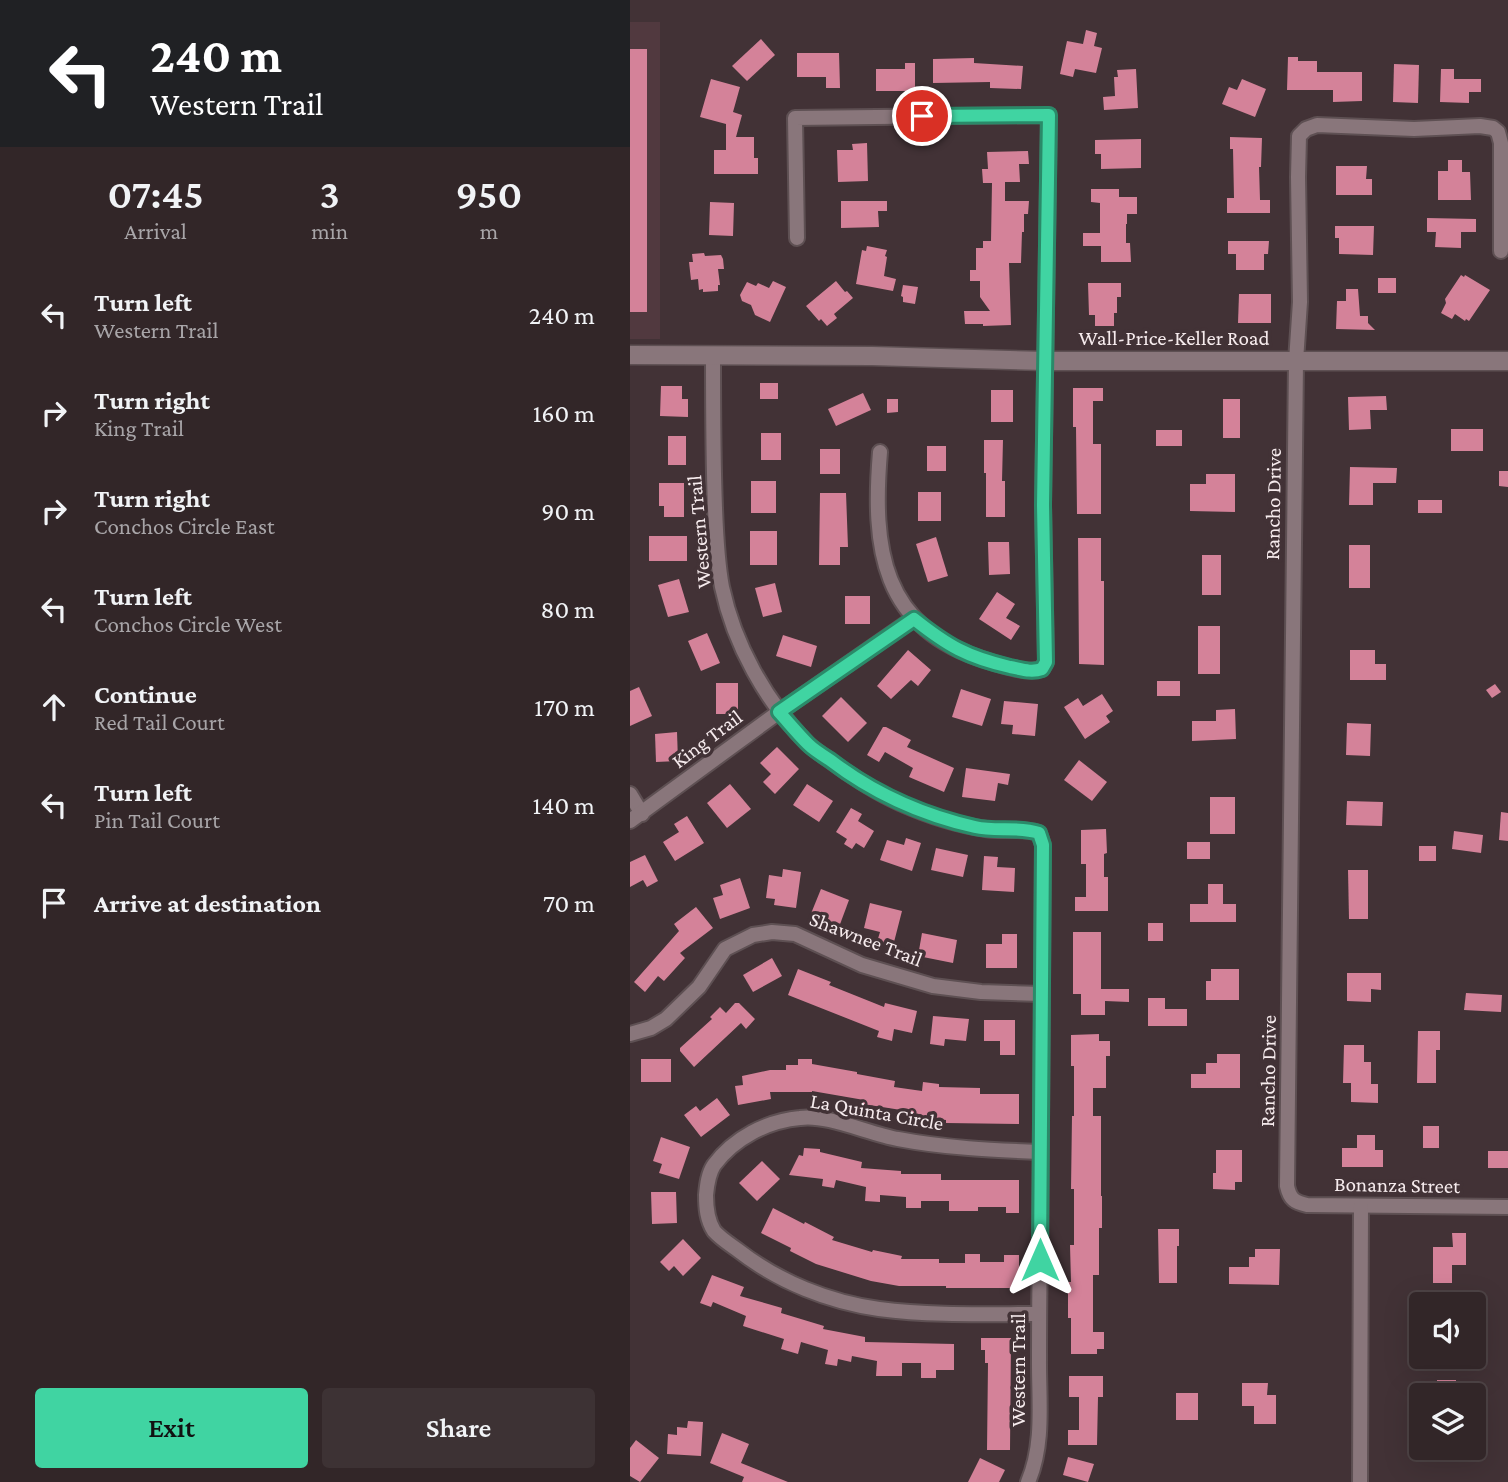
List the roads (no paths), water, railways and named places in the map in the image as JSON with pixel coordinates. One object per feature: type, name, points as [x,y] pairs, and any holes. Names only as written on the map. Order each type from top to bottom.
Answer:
[{"type":"street","points":[[797,238],[795,118],[1049,115],[1043,505],[1046,662],[1042,669],[1034,672],[969,655],[943,642],[914,619],[897,596],[883,562],[879,523],[880,452]]},
{"type":"street","name":"Rancho Drive","points":[[1289,1196],[1296,361],[1300,302],[1299,136],[1306,129],[1317,125],[1414,129],[1480,126],[1493,128],[1498,132],[1501,143],[1501,251]]},
{"type":"street","name":"Wall-Price-Keller Road","points":[[630,355],[872,356],[1045,361],[1508,361]]},
{"type":"street","name":"Western Trail","points":[[713,355],[714,488],[722,587],[739,640],[779,712],[809,745],[850,776],[900,803],[976,828],[1027,829],[1039,833],[1043,845],[1039,1440],[1028,1482]]},
{"type":"street","name":"King Trail","points":[[636,818],[779,712],[914,619]]},
{"type":"street","points":[[630,794],[636,818]]},
{"type":"street","name":"Shawnee Trail","points":[[630,1034],[650,1028],[666,1018],[699,987],[725,949],[753,935],[772,932],[794,934],[862,965],[933,986],[981,992],[1042,994]]},
{"type":"street","name":"La Quinta Circle","points":[[1038,1314],[941,1314],[880,1309],[839,1301],[793,1284],[752,1261],[723,1240],[713,1230],[707,1216],[706,1201],[707,1182],[712,1168],[727,1150],[746,1135],[801,1117],[827,1120],[909,1141],[970,1149],[1040,1152]]},
{"type":"street","name":"Bonanza Street","points":[[1289,1196],[1307,1205],[1508,1207]]},
{"type":"street","points":[[1360,1482],[1361,1206]]}]
